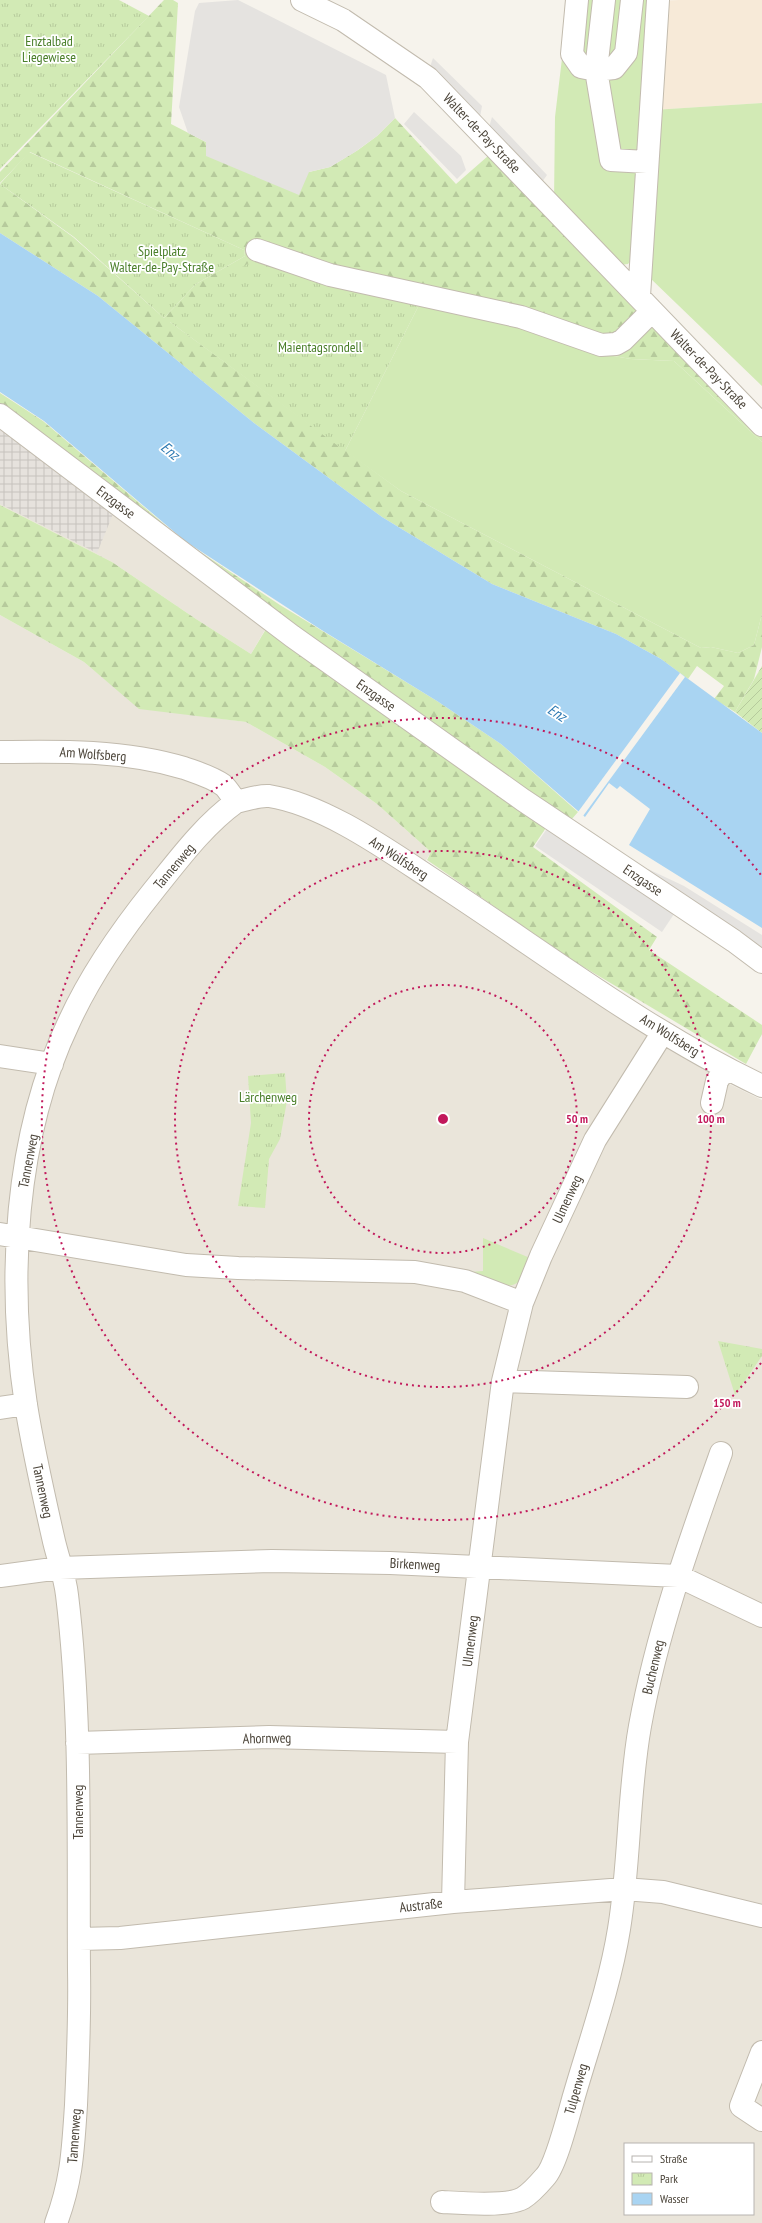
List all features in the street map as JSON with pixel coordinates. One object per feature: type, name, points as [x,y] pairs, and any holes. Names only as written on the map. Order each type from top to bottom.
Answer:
[{"type":"street","name":"Walter-de-Pay-Straße","points":[[302,0],[343,20],[428,78],[762,425]]},
{"type":"street","points":[[604,0],[596,70],[611,160],[647,162]]},
{"type":"street","points":[[629,26],[601,23],[576,10],[572,54],[581,67],[596,70],[614,68],[626,53],[632,0]]},
{"type":"street","points":[[257,250],[330,275],[521,317],[601,345],[616,344],[623,340],[645,305],[647,162],[658,0]]},
{"type":"street","name":"Enzgasse","points":[[0,415],[292,636],[523,800],[762,962]]},
{"type":"street","name":"Am Wolfsberg","points":[[0,752],[54,751],[114,754],[165,763],[210,778],[224,786],[236,802],[267,796],[291,802],[334,820],[379,843],[663,1032],[725,1069],[762,1086]]},
{"type":"street","name":"Tannenweg","points":[[56,2223],[71,2174],[80,2022],[77,1743],[67,1591],[60,1568],[44,1498],[26,1404],[9,1236],[21,1191],[29,1150],[52,1064],[68,1023],[89,983],[114,942],[133,916],[188,848],[224,811],[236,802]]},
{"type":"street","name":"Ulmenweg","points":[[453,1902],[457,1742],[478,1567],[503,1380],[522,1303],[541,1256],[595,1140],[663,1032]]},
{"type":"street","points":[[0,1056],[52,1064]]},
{"type":"street","points":[[712,1103],[718,1081],[725,1069]]},
{"type":"street","points":[[9,1236],[186,1265],[238,1268],[415,1272],[465,1281],[522,1303]]},
{"type":"street","points":[[503,1380],[687,1387]]},
{"type":"street","points":[[0,1408],[26,1404]]},
{"type":"street","name":"Buchenweg","points":[[624,1889],[629,1800],[640,1728],[654,1657],[678,1576],[721,1453]]},
{"type":"street","name":"Birkenweg","points":[[0,1576],[60,1568],[272,1561],[390,1563],[678,1576],[762,1616]]},
{"type":"street","name":"Ahornweg","points":[[77,1743],[269,1737],[457,1742]]},
{"type":"street","name":"Austraße","points":[[79,1939],[120,1938],[453,1902],[624,1889],[663,1892],[762,1916]]},
{"type":"street","name":"Tulpenweg","points":[[442,2202],[493,2203],[522,2199],[547,2175],[564,2130],[605,1987],[619,1931],[624,1889]]},
{"type":"street","points":[[762,2052],[741,2106],[762,2120]]},
{"type":"shaded area","points":[[238,0],[386,75],[395,118],[377,136],[355,152],[330,167],[309,172],[299,195],[206,156],[206,142],[188,133],[179,107],[195,11],[199,3]]},
{"type":"shaded area","points":[[762,0],[762,103],[653,110],[660,1]]},
{"type":"shaded area","points":[[433,58],[482,106],[479,123],[429,70]]},
{"type":"shaded area","points":[[414,112],[461,156],[466,170],[457,179],[404,124]]},
{"type":"shaded area","points":[[492,117],[547,175],[540,185],[488,131]]},
{"type":"shaded area","points":[[0,414],[272,618],[251,654],[112,562],[0,505]]},
{"type":"shaded area","points":[[0,424],[116,507],[97,553],[0,504]]},
{"type":"shaded area","points":[[0,615],[84,662],[139,708],[246,722],[325,767],[377,804],[431,852],[414,880],[719,1079],[762,1100],[762,2223],[0,2223]]},
{"type":"shaded area","points":[[553,820],[642,879],[648,869],[684,886],[762,935],[762,962],[680,905],[662,932],[535,846]]},
{"type":"green space","name":"Enztalbad Liegewiese","points":[[0,0],[119,0],[149,16],[0,169]]},
{"type":"green space","points":[[164,0],[173,0],[178,3],[171,124],[206,142],[309,172],[330,167],[358,150],[377,136],[395,118],[456,184],[488,156],[762,435],[762,442],[674,361],[631,359],[590,352],[498,316],[421,301],[170,322],[401,491],[701,648],[711,647],[738,653],[754,645],[762,614],[762,647],[754,679],[735,712],[714,699],[724,686],[697,666],[688,679],[661,659],[616,634],[492,584],[382,517],[254,423],[98,296],[0,233],[0,184],[73,237],[164,318],[196,284],[245,256],[244,250],[30,152],[0,183],[0,172]]},
{"type":"green space","points":[[569,0],[655,0],[634,257],[628,264],[620,265],[554,201],[555,117]]},
{"type":"green space","points":[[762,103],[762,386],[649,277],[653,110]]},
{"type":"green space","name":"Spielplatz Walter-de-Pay-Straße","points":[[29,152],[244,250],[245,256],[196,284],[164,318],[74,237],[0,184]]},
{"type":"green space","name":"Maientagsrondell","points":[[256,259],[421,301],[345,451],[170,322],[202,290]]},
{"type":"green space","points":[[421,301],[498,316],[590,352],[631,359],[674,361],[762,442],[762,614],[754,645],[738,653],[711,647],[701,648],[401,491],[345,451]]},
{"type":"green space","points":[[0,393],[43,421],[184,541],[280,605],[437,701],[501,744],[578,812],[571,820],[558,810],[533,847],[657,937],[649,950],[762,1025],[762,1034],[746,1064],[572,960],[427,860],[431,852],[377,804],[325,767],[246,722],[139,709],[84,662],[0,615],[0,505],[112,562],[251,654],[272,619],[0,414]]},
{"type":"green space","points":[[762,666],[762,733],[735,712]]},
{"type":"green space","name":"Lärchenweg","points":[[285,1073],[287,1101],[280,1139],[269,1159],[265,1208],[238,1206],[251,1123],[248,1076]]},
{"type":"green space","points":[[483,1238],[530,1258],[524,1276],[518,1282],[505,1286],[490,1282],[470,1272],[483,1271]]},
{"type":"green space","points":[[718,1341],[762,1349],[762,1356],[735,1395]]},
{"type":"water","name":"Enz","points":[[0,233],[98,296],[254,423],[382,517],[492,584],[616,634],[661,659],[762,733],[762,928],[629,845],[650,809],[620,786],[617,789],[609,783],[585,817],[501,744],[437,701],[320,629],[185,541],[44,421],[0,392]]},
{"type":"pier","points":[[680,673],[685,677],[583,816],[578,812]]}]
